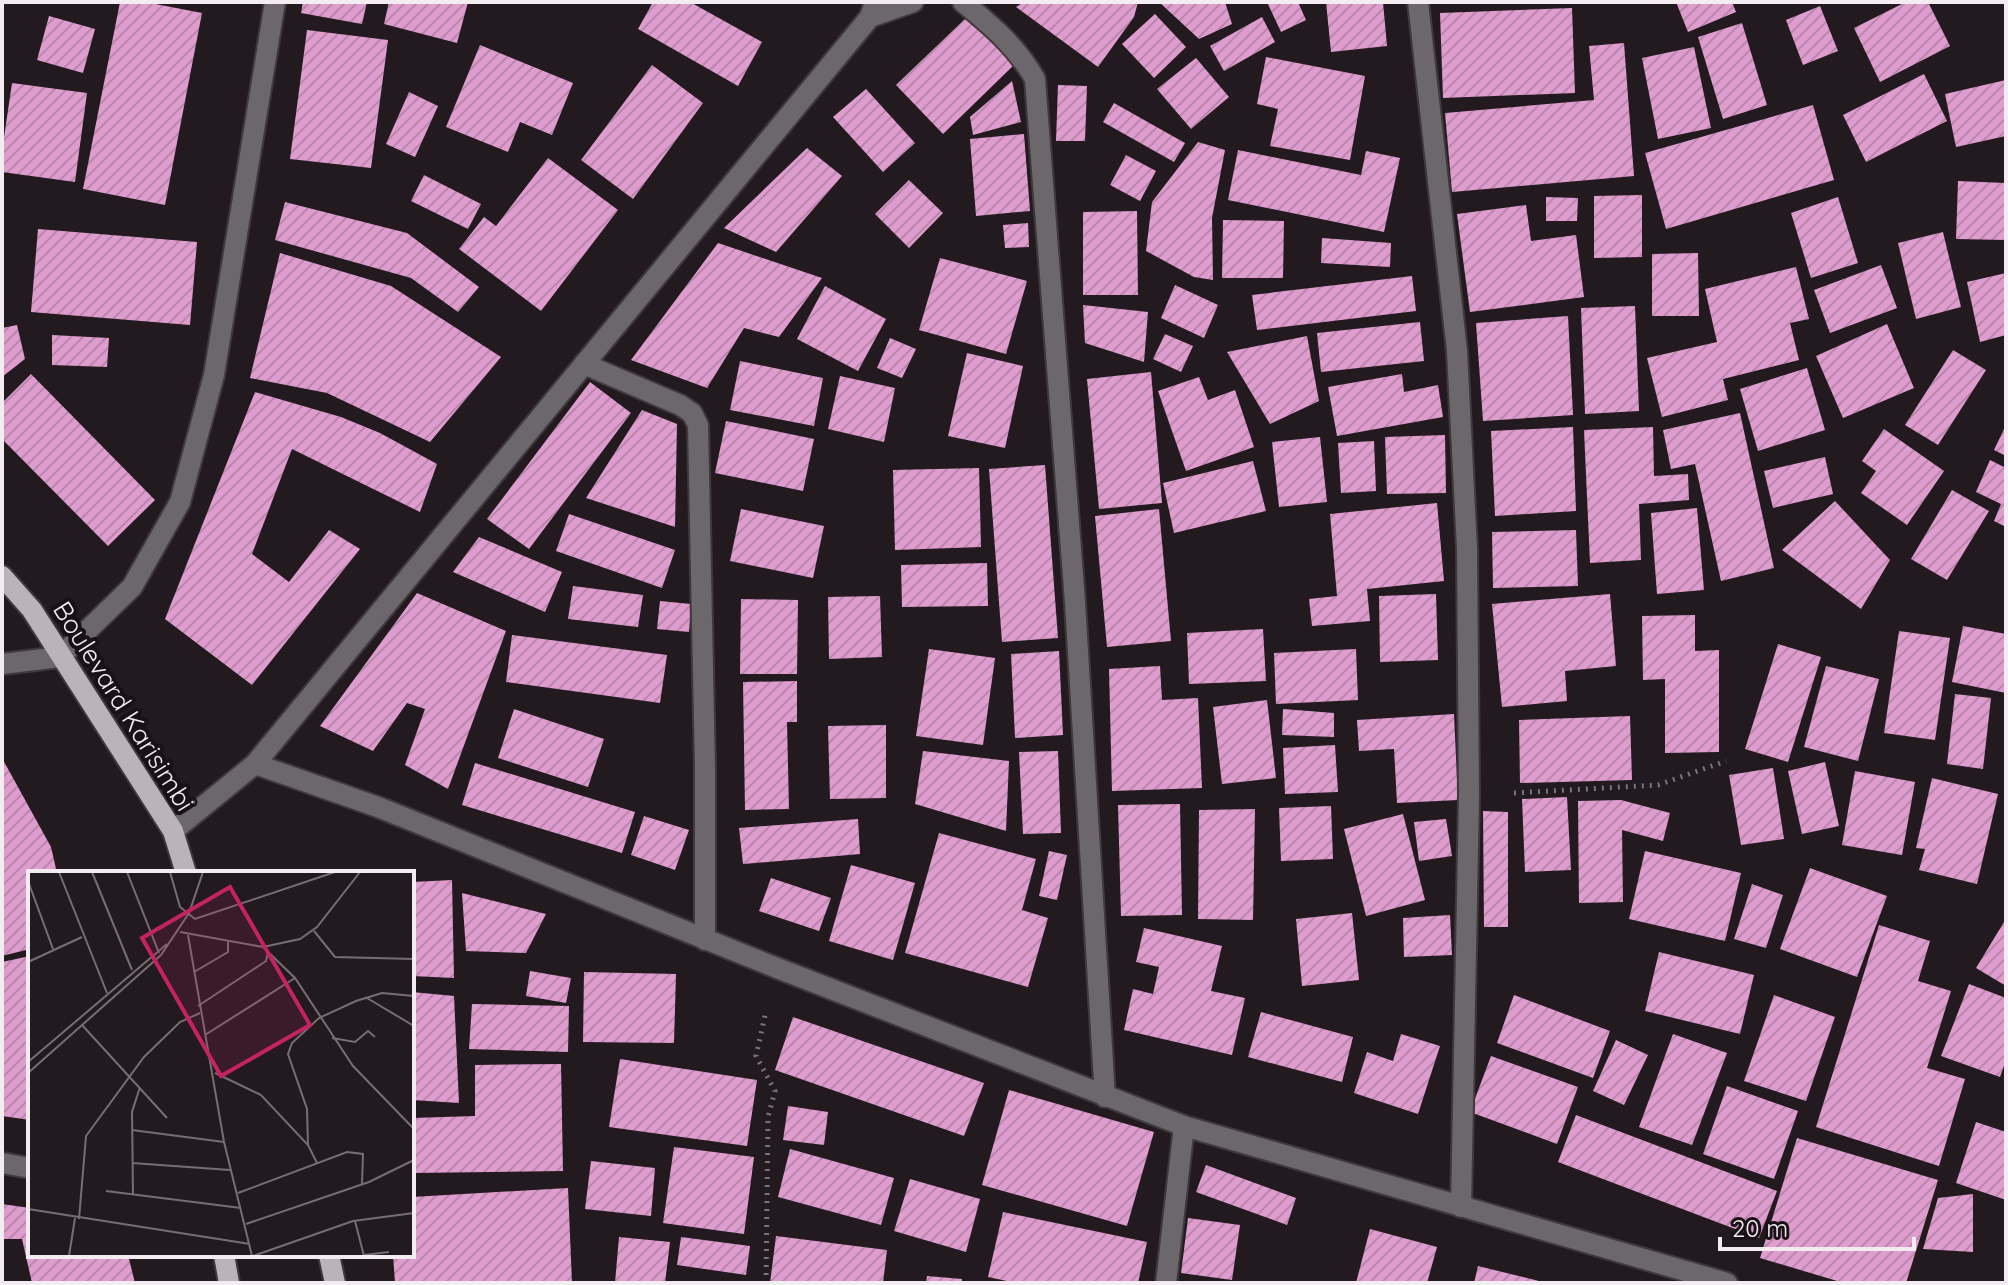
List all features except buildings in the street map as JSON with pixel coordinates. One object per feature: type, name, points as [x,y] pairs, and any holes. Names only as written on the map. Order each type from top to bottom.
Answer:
[{"type":"main road","name":"Boulevard Karisimbi","points":[[2,576],[32,610],[173,831],[185,871]]},
{"type":"main road","points":[[224,1257],[229,1283]]},
{"type":"main road","points":[[329,1257],[335,1283]]},
{"type":"street","points":[[2,664],[60,657],[132,587],[180,502],[214,375],[275,2]]},
{"type":"street","points":[[173,831],[255,764],[872,10],[913,2]]},
{"type":"street","points":[[963,2],[1003,34],[1022,56],[1035,79],[1075,602],[1105,1097]]},
{"type":"street","points":[[1418,2],[1457,351],[1467,549],[1469,796],[1461,1207]]},
{"type":"street","points":[[584,364],[680,405],[692,413],[698,425],[705,753],[705,940]]},
{"type":"street","points":[[255,764],[378,807],[705,940],[1184,1126],[1727,1283]]},
{"type":"street","points":[[1166,1283],[1184,1126]]},
{"type":"street","points":[[2,1163],[28,1168]]},
{"type":"path","points":[[1469,796],[1658,785],[1726,761]]},
{"type":"path","points":[[766,1283],[768,1117],[775,1091],[756,1056],[777,968]]}]
